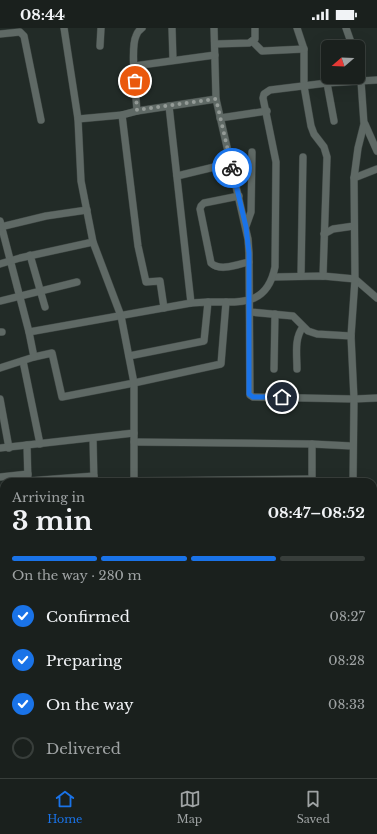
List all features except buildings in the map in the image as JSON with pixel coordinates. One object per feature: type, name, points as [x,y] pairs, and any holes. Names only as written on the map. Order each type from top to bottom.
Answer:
[{"type":"street","points":[[64,28],[78,119],[81,180],[93,242],[121,316],[134,384],[134,478]]},
{"type":"street","points":[[100,46],[101,28]]},
{"type":"street","points":[[137,110],[134,66],[135,37],[142,28]]},
{"type":"street","points":[[172,28],[173,60]]},
{"type":"street","points":[[214,28],[216,99],[246,227],[250,300],[249,392],[251,396],[354,399],[377,398]]},
{"type":"street","points":[[252,41],[254,38],[255,28]]},
{"type":"street","points":[[297,28],[304,49],[304,86],[310,126],[324,147],[326,157],[323,276]]},
{"type":"street","points":[[346,28],[350,40]]},
{"type":"street","points":[[0,34],[20,32],[24,36],[41,120]]},
{"type":"street","points":[[215,44],[244,43],[252,41]]},
{"type":"street","points":[[252,41],[262,52],[304,49]]},
{"type":"street","points":[[134,66],[215,55]]},
{"type":"street","points":[[365,81],[377,80]]},
{"type":"street","points":[[29,332],[191,303],[250,300],[263,293],[267,289],[273,277],[275,266],[276,162],[263,98],[264,94],[266,92],[321,84]]},
{"type":"street","points":[[327,84],[334,121]]},
{"type":"street","points":[[353,478],[352,446],[354,399],[351,336],[355,279],[354,178],[357,154],[364,124],[361,84]]},
{"type":"street","points":[[78,119],[122,115],[137,110],[216,99]]},
{"type":"street","points":[[169,106],[191,303]]},
{"type":"street","points":[[220,118],[266,111]]},
{"type":"street","points":[[122,115],[138,246],[146,282],[160,282],[164,308]]},
{"type":"street","points":[[364,124],[377,151]]},
{"type":"street","points":[[246,227],[251,212],[252,152]]},
{"type":"street","points":[[301,276],[303,157]]},
{"type":"street","points":[[177,176],[231,163]]},
{"type":"street","points":[[354,178],[377,169]]},
{"type":"street","points":[[239,196],[204,203],[200,206],[200,209],[212,263],[216,267],[222,267],[249,262]]},
{"type":"street","points":[[34,357],[29,332],[0,225],[87,210]]},
{"type":"street","points":[[324,234],[333,229],[354,226]]},
{"type":"street","points":[[0,264],[30,255],[93,242]]},
{"type":"street","points":[[30,255],[45,306]]},
{"type":"street","points":[[273,277],[323,276],[355,279],[377,298]]},
{"type":"street","points":[[0,301],[78,282]]},
{"type":"street","points":[[129,356],[204,341],[208,302]]},
{"type":"street","points":[[0,368],[23,360],[52,353],[62,397],[134,384],[221,364],[226,302]]},
{"type":"street","points":[[250,312],[293,316],[308,331],[317,334],[351,336]]},
{"type":"street","points":[[274,314],[274,369]]},
{"type":"street","points":[[297,369],[297,337],[303,327]]},
{"type":"street","points":[[23,360],[40,444]]},
{"type":"street","points":[[0,399],[9,448]]},
{"type":"street","points":[[0,448],[134,433]]},
{"type":"street","points":[[93,438],[94,478]]},
{"type":"street","points":[[134,442],[312,444],[352,446]]},
{"type":"street","points":[[312,444],[312,478]]},
{"type":"street","points":[[27,445],[28,478]]},
{"type":"street","points":[[0,477],[14,478]]},
{"type":"way so far","points":[[135,81],[137,110],[216,99],[232,168]]},
{"type":"route","points":[[232,168],[248,239],[250,300],[249,394],[253,397],[282,397]]}]
